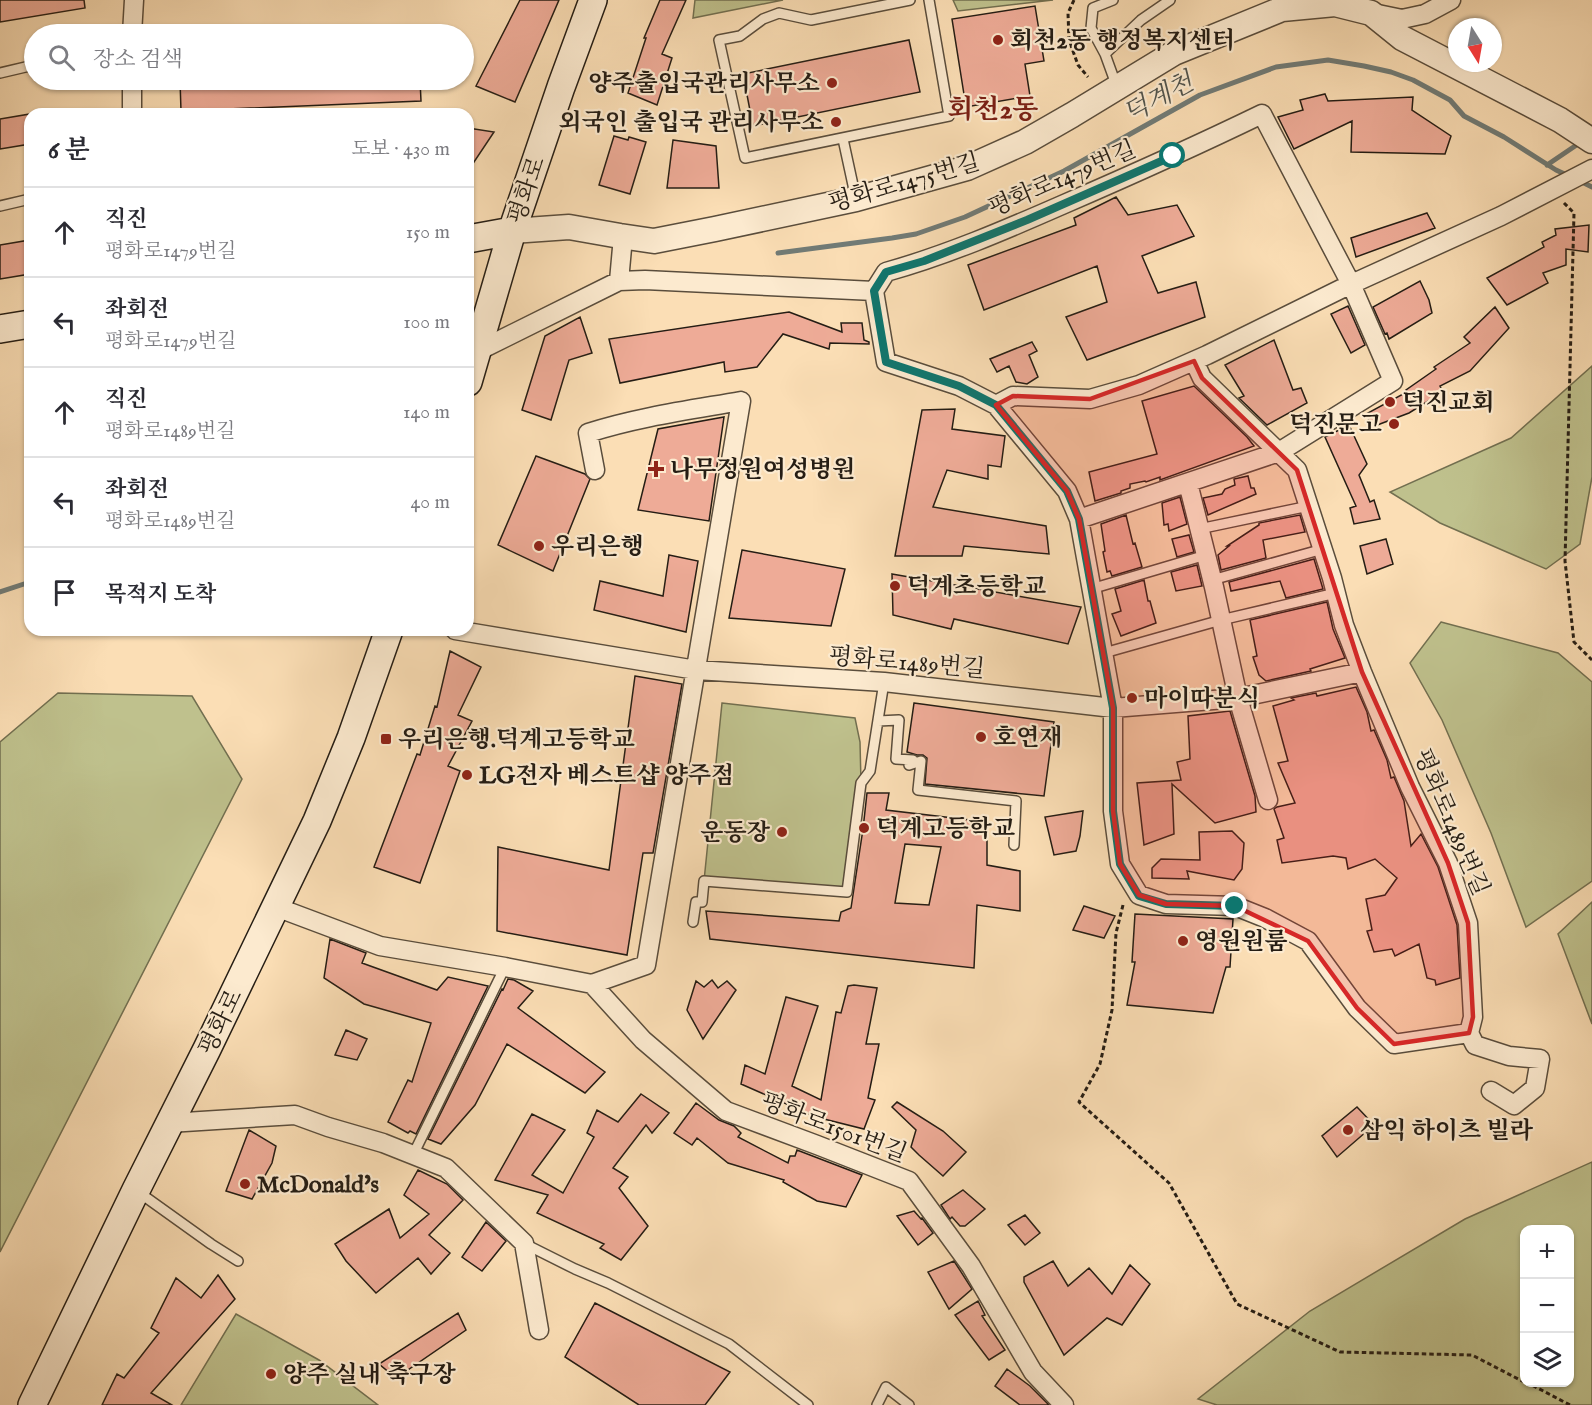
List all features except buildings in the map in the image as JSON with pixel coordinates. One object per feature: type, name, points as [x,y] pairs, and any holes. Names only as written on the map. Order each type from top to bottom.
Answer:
[{"type":"main road","name":"평화로","points":[[474,361],[512,231],[593,0]]},
{"type":"main road","points":[[474,238],[512,231]]},
{"type":"main road","points":[[0,329],[24,325]]},
{"type":"main road","name":"평화로","points":[[32,1405],[317,821],[351,738],[387,636]]},
{"type":"street","points":[[133,24],[134,0]]},
{"type":"street","name":"평화로1475번길","points":[[512,231],[569,227],[654,241],[856,199],[967,168],[1025,142],[1174,53],[1269,10],[1335,4],[1402,18],[1425,14],[1451,0]]},
{"type":"street","name":"평화로1475번길","points":[[1371,13],[1402,38],[1560,120],[1583,136]]},
{"type":"street","points":[[132,90],[132,108]]},
{"type":"street","name":"평화로1479번길","points":[[874,291],[886,272],[924,261],[1027,220],[1262,114],[1352,284]]},
{"type":"street","points":[[996,405],[1013,396],[1089,399],[1139,384],[1194,361],[1352,284],[1501,216],[1588,171]]},
{"type":"street","points":[[620,281],[623,237]]},
{"type":"street","points":[[480,340],[620,281],[645,280],[874,291],[886,362],[959,386],[996,405],[1067,491],[1079,519],[1113,708],[1113,811],[1120,864],[1139,896],[1166,904],[1235,906],[1265,918],[1308,941],[1357,1008],[1394,1044],[1469,1033],[1475,1045],[1509,1056],[1540,1059],[1535,1088],[1514,1105],[1491,1091]]},
{"type":"street","points":[[1079,519],[1279,452],[1394,381],[1352,284]]},
{"type":"street","name":"평화로1489번길","points":[[1194,361],[1202,378],[1297,470],[1323,549],[1344,625],[1410,787],[1448,863],[1468,923],[1473,1017],[1469,1033]]},
{"type":"street","points":[[276,907],[380,946],[592,984],[646,965],[741,401],[669,413],[612,425],[588,433],[595,470]]},
{"type":"street","points":[[1188,483],[1238,698],[1268,800]]},
{"type":"street","name":"평화로1489번길","points":[[474,633],[696,670],[884,682],[1113,708],[1238,698],[1362,672]]},
{"type":"street","name":"평화로1501번길","points":[[592,984],[643,1040],[726,1111],[909,1181],[971,1266],[1033,1372],[1064,1405]]},
{"type":"street","points":[[169,1123],[295,1115],[383,1143],[446,1168],[524,1243],[539,1330]]},
{"type":"lane","points":[[910,0],[811,20],[779,13],[763,19],[740,36],[719,40],[745,158],[949,116],[929,0]]},
{"type":"lane","points":[[1113,0],[1093,8],[1091,28],[1105,54],[1117,87]]},
{"type":"lane","points":[[1105,54],[1142,20],[1170,0]]},
{"type":"lane","points":[[0,72],[24,66]]},
{"type":"lane","points":[[843,139],[856,199]]},
{"type":"lane","points":[[0,206],[24,200]]},
{"type":"lane","points":[[1200,528],[1309,506]]},
{"type":"lane","points":[[1212,580],[1323,549]]},
{"type":"lane","points":[[1091,589],[1206,555]]},
{"type":"lane","points":[[1104,653],[1221,620],[1336,593]]},
{"type":"lane","points":[[693,922],[696,902],[702,902],[704,882],[847,892],[861,783],[870,771],[884,682]]},
{"type":"lane","points":[[878,721],[899,720],[896,759],[913,760],[909,765],[921,761],[918,790],[1016,801],[1014,845]]},
{"type":"lane","points":[[412,1155],[505,967]]},
{"type":"lane","points":[[136,1190],[238,1261]]},
{"type":"lane","points":[[524,1243],[729,1344],[808,1405]]},
{"type":"lane","points":[[877,1405],[886,1387],[909,1405]]},
{"type":"path","points":[[1074,0],[1068,13],[1069,40],[1078,65],[1088,78]]},
{"type":"path","points":[[1553,190],[1574,213],[1565,561],[1575,642],[1592,660]]},
{"type":"path","points":[[1129,879],[1116,933],[1112,1010],[1100,1064],[1079,1102],[1168,1183],[1237,1304],[1340,1352],[1472,1355],[1520,1379]]},
{"type":"path","points":[[1535,1387],[1570,1405]]},
{"type":"highlighted area","points":[[1194,361],[1202,378],[1297,470],[1362,672],[1448,863],[1468,923],[1473,1017],[1469,1033],[1394,1044],[1357,1008],[1308,941],[1235,906],[1166,904],[1139,895],[1120,864],[1113,811],[1113,708],[1079,519],[1067,491],[996,405],[1013,396],[1090,399]]},
{"type":"green space","points":[[695,0],[783,0],[693,18]]},
{"type":"green space","points":[[953,0],[1053,0],[958,11]]},
{"type":"green space","points":[[1592,366],[1592,477],[1580,544],[1546,569],[1440,523],[1390,492],[1511,438]]},
{"type":"green space","points":[[1441,622],[1558,653],[1592,682],[1592,881],[1526,927],[1491,833],[1442,720],[1410,663]]},
{"type":"green space","points":[[58,693],[192,696],[242,779],[0,1252],[0,742]]},
{"type":"green space","name":"운동장","points":[[722,703],[855,718],[860,742],[861,783],[847,892],[704,881]]},
{"type":"green space","points":[[1592,902],[1592,1024],[1558,934]]},
{"type":"green space","points":[[1592,1162],[1592,1405],[1217,1405],[1198,1399],[1310,1311],[1465,1219]]},
{"type":"green space","points":[[236,1314],[319,1360],[378,1405],[181,1405]]},
{"type":"waterway","name":"덕계천","points":[[778,253],[916,234],[965,217],[1064,171],[1200,95],[1276,67],[1328,60],[1391,72],[1413,80],[1450,100],[1464,116],[1569,176]]},
{"type":"waterway","name":"덕계천","points":[[1547,165],[1581,141]]},
{"type":"waterway","points":[[1580,181],[1592,187]]},
{"type":"waterway","name":"덕계천","points":[[0,592],[24,584]]},
{"type":"place","name":"회천2동 행정복지센터","points":[[998,40]]},
{"type":"place","name":"양주출입국관리사무소","points":[[832,83]]},
{"type":"place","name":"외국인 출입국 관리사무소","points":[[836,122]]},
{"type":"place","name":"덕진교회","points":[[1390,402]]},
{"type":"place","name":"덕진문고","points":[[1394,424]]},
{"type":"place","name":"나무정원여성병원","points":[[656,469]]},
{"type":"place","name":"우리은행","points":[[539,546]]},
{"type":"place","name":"덕계초등학교","points":[[895,586]]},
{"type":"place","name":"마이따분식","points":[[1132,698]]},
{"type":"place","name":"호연재","points":[[981,737]]},
{"type":"place","name":"우리은행.덕계고등학교","points":[[386,739]]},
{"type":"place","name":"LG전자 베스트샵 양주점","points":[[467,775]]},
{"type":"place","name":"덕계고등학교","points":[[864,828]]},
{"type":"place","name":"운동장","points":[[782,832]]},
{"type":"place","name":"영원원룸","points":[[1183,941]]},
{"type":"place","name":"삼익 하이츠 빌라","points":[[1348,1130]]},
{"type":"place","name":"McDonald's","points":[[245,1184]]},
{"type":"place","name":"양주 실내 축구장","points":[[271,1374]]},
{"type":"district","name":"회천2동","points":[[993,109]]},
{"type":"route","points":[[1173,156],[1027,220],[924,261],[886,272],[874,291],[886,362],[959,386],[996,405],[1067,491],[1079,519],[1113,708],[1113,811],[1120,864],[1139,896],[1166,904],[1235,906]]}]
